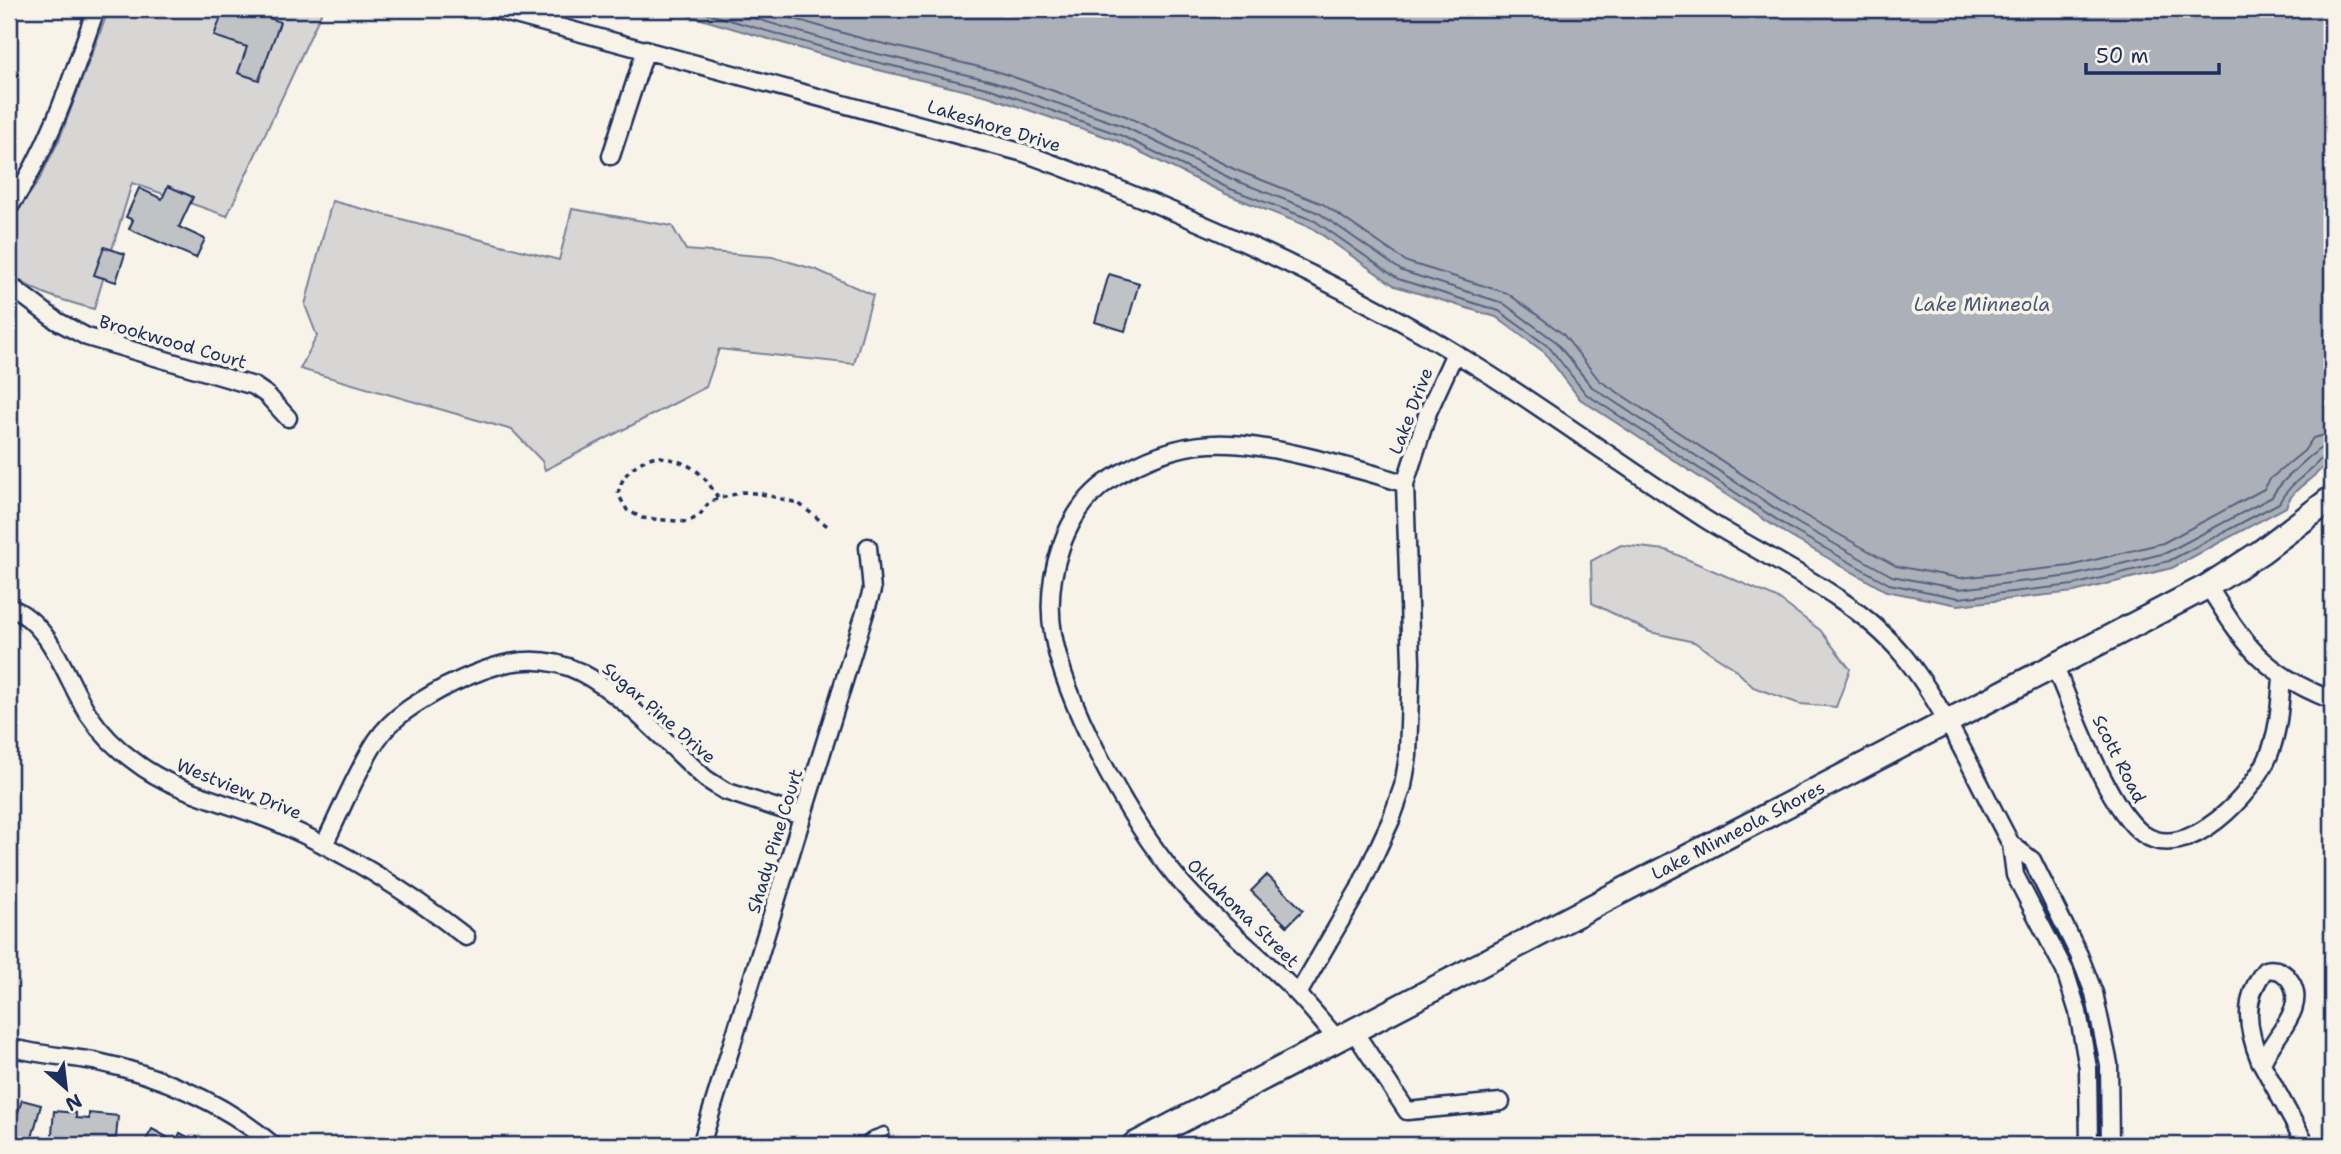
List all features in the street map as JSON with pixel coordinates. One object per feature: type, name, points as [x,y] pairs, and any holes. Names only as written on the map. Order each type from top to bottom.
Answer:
[{"type":"main road","name":"Lake Minneola Shores","points":[[1134,1145],[2208,586],[2262,552],[2332,498]]},
{"type":"street","points":[[9,208],[30,177],[50,135],[96,9]]},
{"type":"street","name":"Lakeshore Drive","points":[[493,9],[932,126],[1024,153],[1086,175],[1285,262],[1349,293],[1455,353]]},
{"type":"street","points":[[611,156],[646,49]]},
{"type":"street","name":"Brookwood Court","points":[[9,285],[57,321],[87,337],[254,386],[267,395],[288,418]]},
{"type":"street","points":[[1455,353],[1717,527],[1848,607],[1903,655],[1945,721],[2011,844],[2015,875],[2065,971],[2086,1048],[2089,1145]]},
{"type":"street","name":"Lake Drive","points":[[1298,994],[1359,889],[1391,820],[1403,786],[1408,756],[1411,663],[1405,484],[1428,412],[1455,353]]},
{"type":"street","name":"Oklahoma Street","points":[[1405,484],[1256,445],[1229,442],[1200,444],[1165,453],[1109,481],[1080,508],[1060,549],[1052,601],[1053,635],[1089,734],[1128,810],[1187,889],[1298,994],[1345,1034],[1407,1111],[1500,1102]]},
{"type":"street","name":"Shady Pine Court","points":[[701,1145],[872,590],[868,547]]},
{"type":"street","points":[[2208,586],[2244,643],[2282,677],[2332,700]]},
{"type":"street","name":"Westview Drive","points":[[9,607],[31,620],[44,635],[91,718],[133,761],[179,787],[236,806],[324,845],[377,874],[466,937]]},
{"type":"street","name":"Sugar Pine Drive","points":[[324,845],[376,741],[399,716],[422,700],[481,669],[505,662],[533,660],[558,664],[598,682],[706,779],[725,791],[802,817]]},
{"type":"street","name":"Scott Road","points":[[2054,665],[2123,813],[2142,834],[2157,841],[2184,841],[2218,819],[2255,783],[2278,728],[2282,677]]},
{"type":"street","points":[[2011,844],[2032,860],[2080,955],[2094,993],[2106,1046],[2111,1091],[2110,1145]]},
{"type":"street","points":[[2262,1064],[2286,1025],[2296,996],[2286,975],[2271,969],[2264,970],[2256,981],[2246,1020],[2262,1064],[2306,1145]]},
{"type":"street","points":[[2086,1048],[2106,1046]]},
{"type":"street","points":[[9,1047],[113,1066],[165,1082],[229,1113],[273,1145]]},
{"type":"lane","points":[[862,1145],[873,1136],[884,1132]]},
{"type":"path","points":[[718,498],[705,475],[697,469],[656,456],[635,466],[626,474],[618,494],[627,510],[642,518],[687,522],[694,521],[710,501],[718,498],[743,492],[781,497],[798,503],[830,528]]},
{"type":"shaded area","points":[[109,9],[323,9],[227,216],[132,183],[94,309],[38,291],[9,272],[9,223],[38,182],[59,140]]},
{"type":"shaded area","points":[[332,201],[559,260],[572,209],[672,226],[686,250],[773,257],[817,270],[873,295],[854,364],[719,349],[706,387],[545,470],[542,461],[512,430],[300,369],[317,336],[305,305]]},
{"type":"shaded area","points":[[1621,545],[1666,550],[1777,598],[1820,630],[1850,669],[1836,707],[1800,704],[1753,687],[1734,668],[1694,642],[1650,632],[1592,603],[1591,561]]},
{"type":"water","name":"Lake Minneola","points":[[667,9],[2332,9],[2332,451],[2321,469],[2295,491],[2286,507],[2172,568],[2074,592],[1958,605],[1886,591],[1791,537],[1580,399],[1544,352],[1496,317],[1395,286],[1312,228],[1226,194],[1118,141],[988,96],[857,65]]},
{"type":"building","points":[[224,9],[265,9],[271,11],[269,18],[280,22],[259,80],[238,73],[247,47],[214,36]]},
{"type":"building","points":[[168,186],[193,197],[179,227],[205,239],[196,258],[129,229],[133,220],[126,217],[139,188],[162,199]]},
{"type":"building","points":[[104,247],[125,254],[116,282],[94,275]]},
{"type":"building","points":[[1109,274],[1139,283],[1125,331],[1095,322]]},
{"type":"building","points":[[1267,875],[1303,910],[1287,926],[1251,891]]},
{"type":"building","points":[[22,1100],[41,1105],[30,1145],[9,1141],[9,1109],[18,1112]]},
{"type":"building","points":[[54,1111],[76,1113],[76,1118],[89,1119],[89,1113],[118,1116],[116,1138],[108,1138],[108,1145],[51,1145]]},
{"type":"building","points":[[152,1129],[176,1142],[180,1133],[199,1143],[143,1145]]}]
